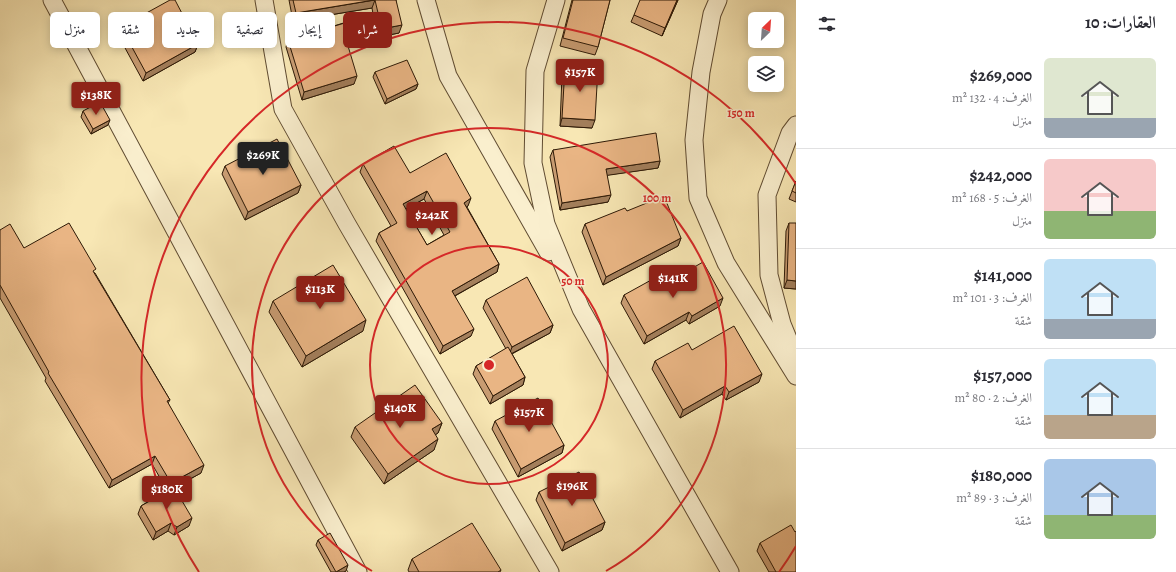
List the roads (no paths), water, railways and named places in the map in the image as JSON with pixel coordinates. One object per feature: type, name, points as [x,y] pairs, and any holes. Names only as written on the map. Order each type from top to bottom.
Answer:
[{"type":"street","points":[[52,0],[358,572]]},
{"type":"street","points":[[264,0],[283,109],[347,224],[550,572]]},
{"type":"street","points":[[426,0],[448,76],[730,572]]},
{"type":"street","points":[[556,0],[535,71],[533,163],[546,224],[581,309]]},
{"type":"street","points":[[718,0],[712,14],[700,87],[694,140],[698,198],[726,263],[796,376]]},
{"type":"street","points":[[796,125],[790,133],[767,195],[769,275],[782,324],[796,358]]}]
